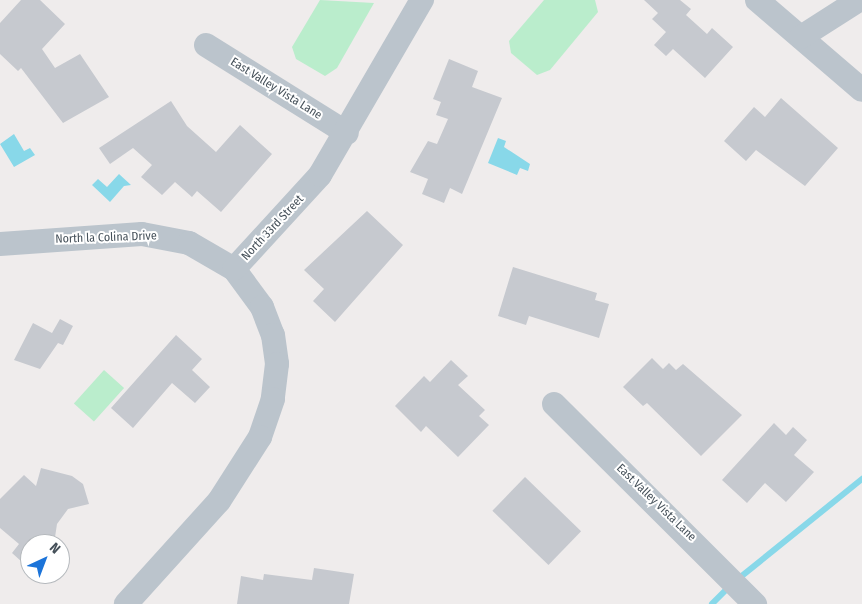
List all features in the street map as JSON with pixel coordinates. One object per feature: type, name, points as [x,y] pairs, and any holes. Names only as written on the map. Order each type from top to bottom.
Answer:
[{"type":"street","name":"North 33rd Street","points":[[126,604],[204,520],[240,473],[260,437],[273,398],[277,364],[272,335],[262,307],[234,270],[320,175],[347,132],[422,0]]},
{"type":"street","points":[[757,0],[862,90]]},
{"type":"street","points":[[801,37],[859,0]]},
{"type":"street","name":"East Valley Vista Lane","points":[[206,45],[347,132]]},
{"type":"street","name":"North la Colina Drive","points":[[0,244],[166,236],[212,253],[234,270]]},
{"type":"street","name":"East Valley Vista Lane","points":[[554,404],[730,576],[752,600]]},
{"type":"green space","points":[[320,0],[374,3],[337,68],[325,76],[296,59],[292,47]]},
{"type":"green space","points":[[544,0],[595,0],[598,12],[550,70],[537,75],[511,53],[509,41]]},
{"type":"green space","points":[[104,370],[124,388],[94,422],[74,403]]},
{"type":"water","points":[[14,134],[24,151],[30,148],[35,155],[14,167],[0,144]]},
{"type":"water","points":[[498,138],[506,141],[504,147],[530,164],[528,171],[520,168],[517,175],[488,163]]},
{"type":"water","points":[[119,174],[131,185],[124,186],[110,202],[92,185],[98,179],[107,187]]},
{"type":"building","points":[[21,0],[40,0],[65,24],[42,49],[55,68],[80,54],[109,97],[63,123],[21,68],[18,71],[0,54],[0,23]]},
{"type":"building","points":[[644,0],[680,0],[691,9],[686,15],[707,34],[712,28],[733,47],[705,78],[673,49],[666,56],[654,45],[666,32],[652,19],[658,13]]},
{"type":"building","points":[[449,59],[478,71],[472,87],[502,98],[462,194],[450,188],[444,203],[422,194],[428,179],[410,172],[428,141],[437,144],[448,119],[436,115],[441,102],[433,99]]},
{"type":"building","points":[[781,98],[838,148],[805,186],[756,150],[746,161],[724,141],[754,107],[765,117]]},
{"type":"building","points":[[171,101],[187,126],[216,152],[240,125],[272,154],[221,212],[197,191],[192,197],[175,182],[162,195],[141,177],[152,165],[133,148],[110,164],[99,148]]},
{"type":"building","points":[[367,211],[403,245],[335,322],[313,301],[324,289],[304,270]]},
{"type":"building","points":[[513,267],[597,293],[595,300],[609,304],[599,338],[529,316],[526,325],[498,316]]},
{"type":"building","points":[[60,319],[73,326],[63,345],[58,343],[40,369],[14,360],[33,323],[52,333]]},
{"type":"building","points":[[176,335],[202,359],[192,370],[210,387],[195,403],[172,383],[133,428],[111,408]]},
{"type":"building","points":[[652,358],[663,369],[669,363],[676,370],[683,364],[742,415],[701,456],[647,403],[643,406],[623,387]]},
{"type":"building","points":[[451,360],[468,376],[458,385],[485,410],[479,416],[489,425],[458,457],[426,426],[421,432],[395,406],[424,376],[430,382]]},
{"type":"building","points":[[774,423],[786,435],[793,427],[807,440],[794,455],[814,472],[786,502],[765,483],[747,503],[722,480]]},
{"type":"building","points":[[41,468],[72,476],[83,484],[89,504],[68,509],[57,524],[56,534],[20,534],[20,560],[12,553],[19,544],[0,528],[0,499],[24,475],[36,486]]},
{"type":"building","points":[[525,477],[581,531],[548,565],[492,511]]},
{"type":"building","points":[[314,568],[354,574],[349,604],[237,604],[241,576],[263,580],[264,574],[312,580]]},
{"type":"waterway","points":[[737,580],[862,479]]},
{"type":"waterway","points":[[712,604],[730,586]]}]
